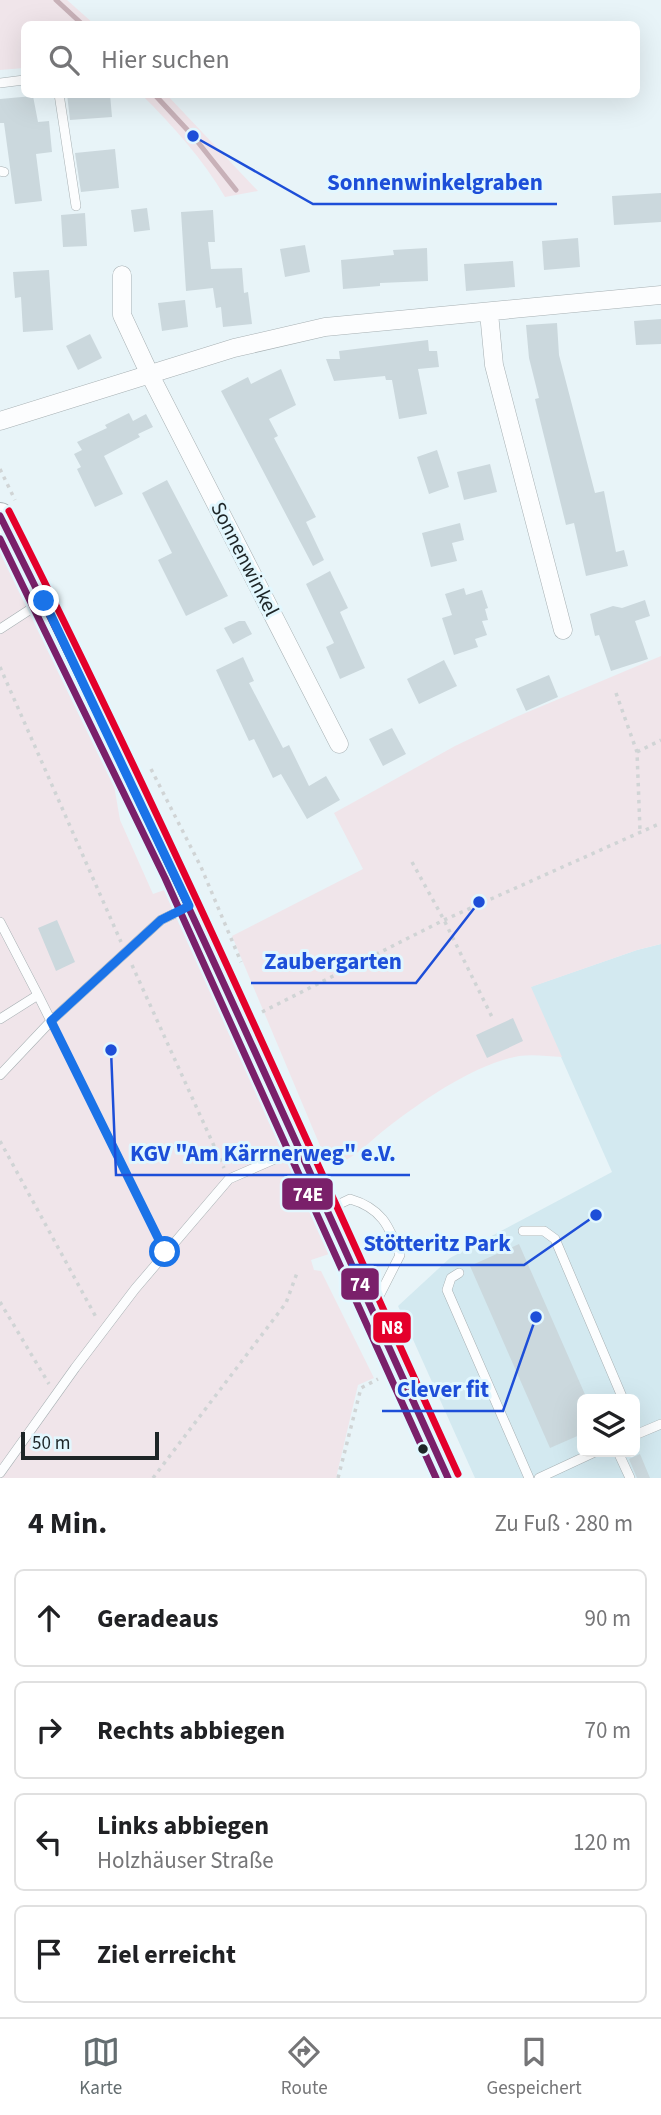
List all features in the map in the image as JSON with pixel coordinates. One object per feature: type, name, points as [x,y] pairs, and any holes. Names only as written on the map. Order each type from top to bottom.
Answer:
[{"type":"main road","points":[[0,516],[44,601],[244,1022],[448,1478]]},
{"type":"street","name":"Sonnenwinkel","points":[[122,275],[122,315],[339,744]]},
{"type":"street","points":[[0,421],[234,348],[325,327],[661,295]]},
{"type":"street","points":[[489,313],[494,365],[563,630]]},
{"type":"lane","points":[[0,83],[21,80]]},
{"type":"lane","points":[[60,98],[76,206]]},
{"type":"lane","points":[[0,629],[44,601]]},
{"type":"lane","points":[[0,1075],[51,1021],[161,920],[189,906]]},
{"type":"lane","points":[[0,922],[51,1021]]},
{"type":"lane","points":[[0,1019],[38,995]]},
{"type":"lane","points":[[0,1473],[103,1330],[165,1252],[229,1180],[300,1148]]},
{"type":"lane","points":[[327,1210],[350,1199],[367,1204],[383,1218],[395,1241],[400,1255],[380,1289],[372,1312]]},
{"type":"lane","points":[[523,1231],[544,1231],[555,1239],[621,1394]]},
{"type":"lane","points":[[459,1273],[451,1278],[447,1290],[529,1478]]},
{"type":"lane","points":[[640,1430],[661,1424]]},
{"type":"lane","points":[[539,1478],[584,1457]]},
{"type":"lane","points":[[620,1457],[630,1478]]},
{"type":"path","points":[[0,667],[229,1180]]},
{"type":"path","points":[[616,693],[637,752],[640,830]]},
{"type":"path","points":[[637,752],[661,740]]},
{"type":"path","points":[[244,1022],[444,920],[640,830],[661,823]]},
{"type":"path","points":[[412,862],[493,1019]]},
{"type":"path","points":[[51,1021],[165,1252]]},
{"type":"path","points":[[0,1141],[103,1330]]},
{"type":"path","points":[[153,1478],[286,1303],[297,1273]]},
{"type":"path","points":[[0,1302],[55,1395]]},
{"type":"path","points":[[338,1478],[361,1388],[380,1378]]},
{"type":"shaded area","points":[[0,0],[67,0],[91,21],[21,21],[21,68],[0,70]]},
{"type":"shaded area","points":[[145,98],[170,98],[258,191],[225,197],[187,143]]},
{"type":"shaded area","points":[[0,544],[110,762],[120,820],[153,894],[173,887],[329,1254],[311,1260],[314,1270],[321,1271],[374,1378],[358,1385],[336,1478],[0,1478]]},
{"type":"shaded area","points":[[661,656],[661,944],[531,987],[562,1057],[519,1056],[485,1067],[433,1095],[343,1162],[336,1165],[326,1160],[232,936],[363,869],[334,813],[455,746],[516,717]]},
{"type":"shaded area","points":[[661,944],[661,1478],[475,1478],[398,1306],[450,1258],[612,1172],[530,987]]},
{"type":"building","points":[[33,98],[38,122],[49,121],[52,152],[36,154],[42,201],[15,204],[4,123],[0,123],[0,99]]},
{"type":"building","points":[[67,98],[110,98],[112,117],[70,120]]},
{"type":"building","points":[[115,149],[119,188],[81,192],[75,153]]},
{"type":"building","points":[[661,193],[661,222],[614,225],[612,196]]},
{"type":"building","points":[[147,208],[150,230],[134,232],[131,210]]},
{"type":"building","points":[[213,210],[215,242],[208,242],[211,269],[242,268],[244,293],[248,292],[252,324],[223,327],[221,307],[216,308],[213,288],[186,291],[181,212]]},
{"type":"building","points":[[85,213],[87,246],[63,247],[61,215]]},
{"type":"building","points":[[578,238],[580,267],[544,270],[542,241]]},
{"type":"building","points":[[305,245],[310,272],[285,277],[280,249]]},
{"type":"building","points":[[427,248],[428,281],[380,283],[380,286],[343,289],[341,260],[394,255],[393,250]]},
{"type":"building","points":[[513,261],[515,287],[466,291],[464,264]]},
{"type":"building","points":[[49,270],[53,330],[23,332],[21,297],[15,298],[13,272]]},
{"type":"building","points":[[185,300],[188,327],[162,331],[158,303]]},
{"type":"building","points":[[661,319],[661,344],[636,345],[634,321]]},
{"type":"building","points":[[557,323],[559,355],[595,493],[604,491],[616,552],[624,550],[628,566],[586,576],[574,523],[566,525],[535,399],[539,398],[529,358],[526,325]]},
{"type":"building","points":[[90,334],[102,358],[78,370],[66,346]]},
{"type":"building","points":[[428,340],[429,351],[437,351],[439,367],[418,369],[427,414],[399,419],[392,380],[386,380],[385,376],[334,381],[326,359],[340,359],[339,351]]},
{"type":"building","points":[[281,369],[296,405],[269,419],[278,436],[274,438],[316,517],[306,522],[324,560],[313,566],[221,391],[248,377],[251,384]]},
{"type":"building","points":[[129,413],[133,421],[146,414],[153,427],[104,456],[123,494],[95,507],[77,469],[81,467],[74,454],[82,450],[77,442],[107,428],[105,425]]},
{"type":"building","points":[[437,450],[449,487],[429,494],[417,457]]},
{"type":"building","points":[[490,464],[497,492],[464,500],[457,472]]},
{"type":"building","points":[[167,480],[228,596],[186,616],[158,560],[172,553],[142,493]]},
{"type":"building","points":[[460,523],[464,540],[452,543],[457,561],[431,567],[422,533]]},
{"type":"building","points":[[330,571],[348,608],[340,612],[365,668],[340,679],[326,647],[334,643],[306,584]]},
{"type":"building","points":[[464,588],[466,595],[482,590],[488,608],[485,609],[488,620],[482,621],[487,635],[475,639],[478,647],[454,655],[442,618],[452,615],[445,594]]},
{"type":"building","points":[[645,600],[650,616],[635,621],[648,659],[611,671],[599,635],[595,636],[590,614]]},
{"type":"building","points":[[245,621],[252,634],[233,644],[224,628]]},
{"type":"building","points":[[243,657],[254,681],[249,683],[283,748],[289,745],[309,786],[326,776],[340,800],[307,819],[281,774],[273,778],[254,739],[249,741],[216,670]]},
{"type":"building","points":[[444,660],[457,686],[419,704],[407,679]]},
{"type":"building","points":[[549,675],[558,697],[526,711],[516,689]]},
{"type":"building","points":[[392,728],[406,754],[383,766],[369,739]]},
{"type":"building","points":[[57,920],[75,962],[56,971],[38,928]]},
{"type":"building","points":[[513,1018],[523,1041],[487,1058],[476,1035]]},
{"type":"building","points":[[519,1244],[585,1394],[577,1394],[577,1436],[550,1448],[470,1266]]},
{"type":"building","points":[[640,1454],[650,1478],[637,1478],[629,1459],[640,1457]]},
{"type":"waterway","points":[[56,0],[79,21]]},
{"type":"waterway","points":[[158,98],[193,136],[236,190]]},
{"type":"transit line","name":"N8","points":[[9,511],[183,870],[458,1474]]},
{"type":"transit line","name":"74","points":[[0,516],[173,874],[448,1478]]},
{"type":"transit line","name":"74E","points":[[0,539],[165,878],[436,1478]]},
{"type":"place","name":"Sonnenwinkelgraben","points":[[193,136]]},
{"type":"place","name":"Zaubergarten","points":[[479,902]]},
{"type":"place","name":"KGV \"Am Kärrnerweg\" e.V.","points":[[111,1050]]},
{"type":"place","name":"Stötteritz Park","points":[[596,1215]]},
{"type":"place","name":"Clever fit","points":[[536,1317]]},
{"type":"route","points":[[44,601],[189,906],[161,920],[51,1021],[165,1252]]}]
